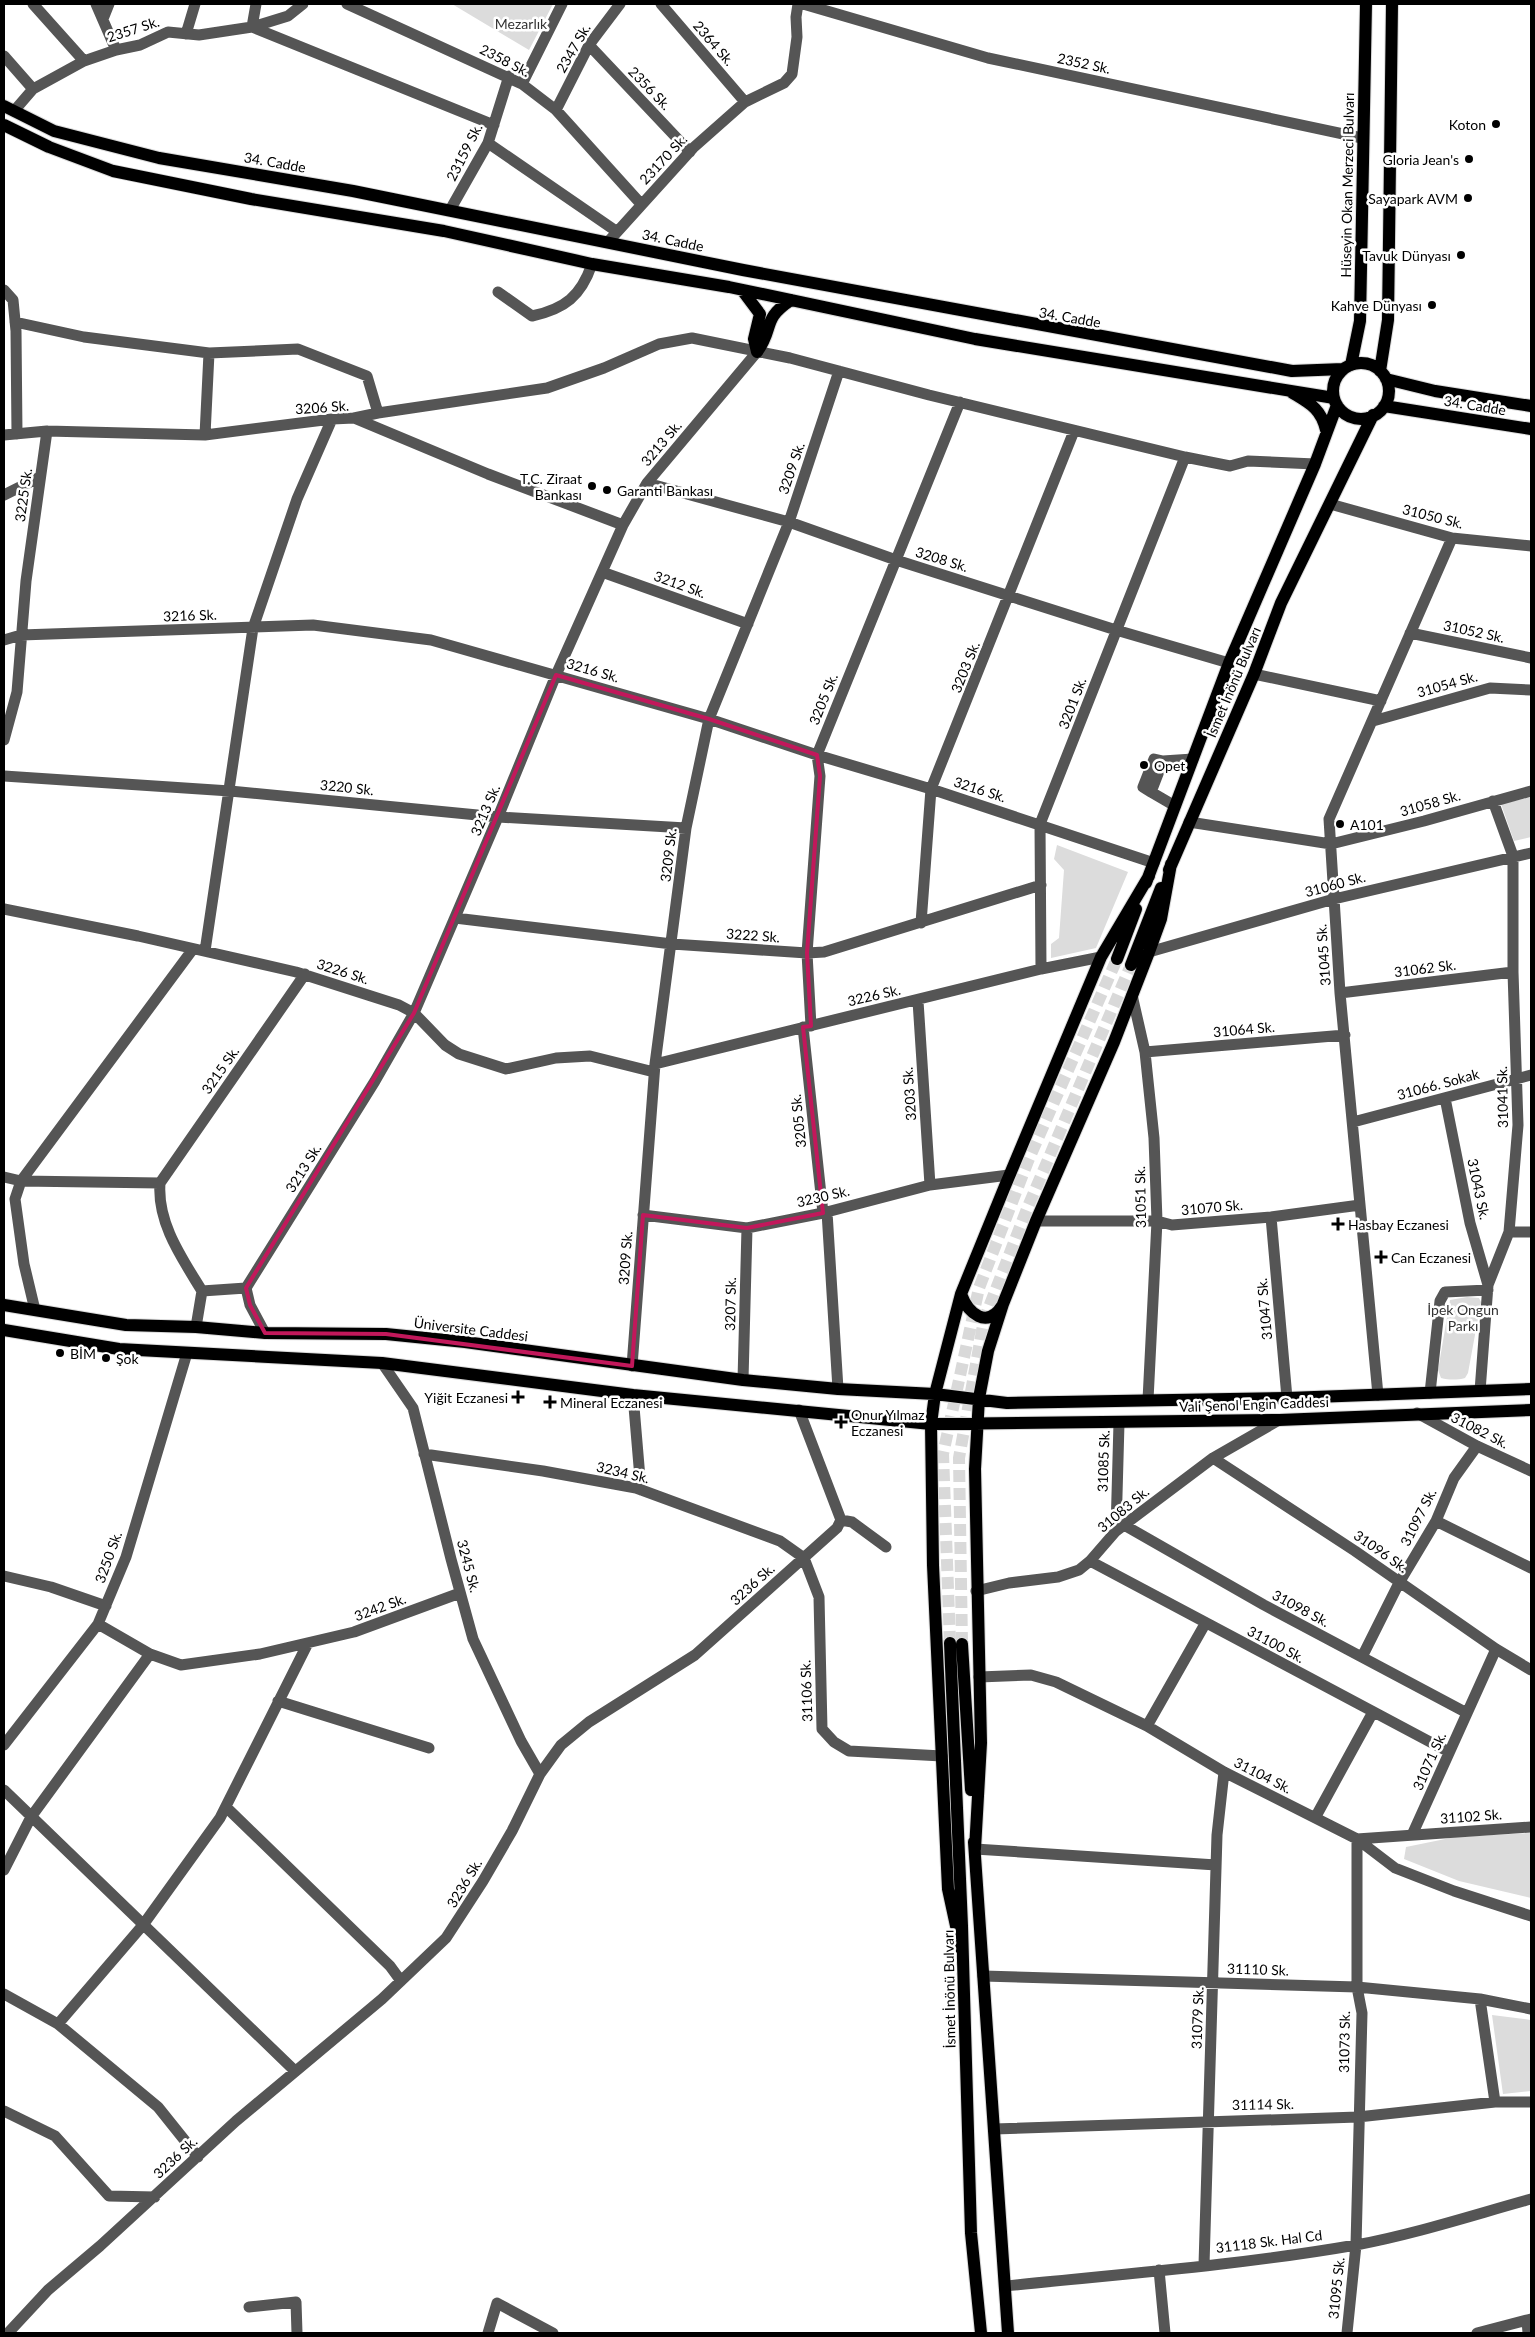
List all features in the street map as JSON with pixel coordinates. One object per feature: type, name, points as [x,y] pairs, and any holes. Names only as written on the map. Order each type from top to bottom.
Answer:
[{"type":"main road","name":"Hüseyin Okan Merzeci Bulvarı","points":[[1347,367],[1360,322],[1366,4]]},
{"type":"main road","points":[[1383,375],[1366,364],[1347,367],[1334,384],[1336,401],[1346,415],[1363,419],[1373,415],[1384,406],[1388,388],[1383,375],[1388,320],[1392,4]]},
{"type":"main road","name":"34. Cadde","points":[[9,109],[54,131],[159,158],[353,191],[1047,328],[1292,372],[1347,367]]},
{"type":"main road","points":[[4,125],[49,147],[113,170],[251,200],[444,231],[592,264],[742,290],[975,339],[1285,388],[1336,401]]},
{"type":"main road","points":[[742,290],[765,315]]},
{"type":"main road","points":[[757,352],[754,339],[765,315],[777,310],[791,300]]},
{"type":"main road","name":"34. Cadde","points":[[1383,375],[1435,391],[1531,406]]},
{"type":"main road","points":[[1285,388],[1313,406],[1323,417],[1326,430]]},
{"type":"main road","name":"İsmet İnönü Bulvarı","points":[[1117,959],[1229,663],[1315,464],[1336,401]]},
{"type":"main road","name":"34. Cadde","points":[[1384,406],[1531,429]]},
{"type":"main road","name":"İsmet İnönü Bulvarı","points":[[1131,965],[1171,864],[1254,674],[1281,604],[1373,415]]},
{"type":"main road","points":[[975,1849],[981,1743],[976,1591],[975,1469],[979,1398],[988,1351],[1003,1304],[1036,1221],[1132,995],[1162,919],[1171,864]]},
{"type":"main road","points":[[961,1949],[948,1889],[934,1564],[931,1424],[935,1394],[961,1294],[1009,1175],[1100,957],[1148,876]]},
{"type":"main road","points":[[961,1294],[969,1311],[978,1316],[993,1315],[1003,1304]]},
{"type":"main road","name":"Üniversite Caddesi","points":[[4,1305],[126,1325],[196,1327],[266,1334],[386,1334],[465,1342],[743,1380],[838,1389],[979,1398]]},
{"type":"main road","points":[[4,1330],[120,1349],[382,1363],[633,1394],[931,1424]]},
{"type":"main road","name":"Vali Şenol Engin Caddesi","points":[[979,1398],[1008,1403],[1287,1398],[1531,1389]]},
{"type":"main road","name":"Vali Şenol Engin Caddesi","points":[[931,1424],[978,1425],[1279,1420],[1417,1413],[1531,1410]]},
{"type":"main road","name":"İsmet İnönü Bulvarı","points":[[981,2333],[971,2233],[961,1949],[956,1644],[975,1849],[1008,2333]]},
{"type":"street","points":[[33,4],[84,62]]},
{"type":"street","points":[[96,4],[116,50]]},
{"type":"street","points":[[103,19],[109,4]]},
{"type":"street","points":[[186,34],[195,4]]},
{"type":"street","points":[[256,4],[252,26],[494,125]]},
{"type":"street","name":"2357 Sk.","points":[[9,109],[32,89],[84,62],[116,50],[140,45],[168,32],[199,35],[252,26],[288,16],[303,4]]},
{"type":"street","name":"2358 Sk.","points":[[347,4],[509,76],[522,84],[556,110],[642,204]]},
{"type":"street","points":[[522,84],[562,4]]},
{"type":"street","name":"2347 Sk.","points":[[556,110],[589,46],[620,4]]},
{"type":"street","name":"2364 Sk.","points":[[661,4],[745,102]]},
{"type":"street","name":"23170 Sk.","points":[[608,242],[690,152],[745,102],[784,82],[792,74],[797,37],[796,17],[798,4]]},
{"type":"street","name":"2352 Sk.","points":[[803,4],[988,58],[1362,138]]},
{"type":"street","name":"2356 Sk.","points":[[589,46],[690,152]]},
{"type":"street","points":[[4,56],[32,89]]},
{"type":"street","name":"23159 Sk.","points":[[450,210],[488,142],[509,76]]},
{"type":"street","points":[[488,142],[616,231]]},
{"type":"street","points":[[498,292],[532,316],[549,312],[567,303],[584,286],[592,264]]},
{"type":"street","points":[[4,290],[13,300],[15,322],[17,434]]},
{"type":"street","points":[[15,322],[84,337],[210,353],[298,349],[367,376],[378,413]]},
{"type":"street","points":[[354,418],[547,388],[604,368],[660,344],[692,338],[839,371],[1074,431],[1185,457],[1230,466],[1248,462],[1315,464]]},
{"type":"street","name":"3213 Sk.","points":[[246,1288],[375,1081],[414,1013],[498,817],[556,674],[623,525],[647,483],[757,352]]},
{"type":"street","points":[[205,435],[210,353]]},
{"type":"street","name":"3209 Sk.","points":[[632,1366],[655,1068],[686,828],[709,719],[789,522],[839,371]]},
{"type":"street","name":"3205 Sk.","points":[[838,1389],[825,1212],[807,1026],[807,953],[820,776],[816,755],[960,402]]},
{"type":"street","name":"3206 Sk.","points":[[4,435],[46,431],[205,435],[332,419],[354,418],[488,474],[623,525]]},
{"type":"street","points":[[36,1310],[24,1264],[15,1198],[21,1181],[199,950],[230,790],[253,628],[297,499],[332,419]]},
{"type":"street","name":"3225 Sk.","points":[[4,740],[17,692],[26,581],[46,431]]},
{"type":"street","name":"3203 Sk.","points":[[922,923],[931,789],[1010,596],[1074,431]]},
{"type":"street","name":"3201 Sk.","points":[[1041,969],[1040,824],[1185,457]]},
{"type":"street","points":[[4,495],[40,476]]},
{"type":"street","name":"3208 Sk.","points":[[647,483],[789,522],[896,560],[1116,630],[1229,663]]},
{"type":"street","name":"31050 Sk.","points":[[1330,504],[1452,538],[1531,546]]},
{"type":"street","name":"31045 Sk.","points":[[1378,1395],[1340,993],[1329,819],[1452,538]]},
{"type":"street","name":"3212 Sk.","points":[[602,572],[748,624]]},
{"type":"street","name":"3216 Sk.","points":[[4,640],[22,635],[312,625],[431,640],[709,719],[816,755],[1040,824],[1154,863]]},
{"type":"street","name":"31052 Sk.","points":[[1410,633],[1531,658]]},
{"type":"street","points":[[1254,674],[1381,701]]},
{"type":"street","name":"31054 Sk.","points":[[1373,721],[1490,688],[1531,690]]},
{"type":"street","points":[[1175,806],[1151,792],[1163,761],[1193,758]]},
{"type":"street","name":"3220 Sk.","points":[[4,776],[230,790],[498,817],[686,828]]},
{"type":"street","name":"31058 Sk.","points":[[1189,822],[1331,844],[1424,821],[1531,791]]},
{"type":"street","name":"31041 Sk.","points":[[1480,1391],[1488,1288],[1509,1232],[1518,1125],[1513,972],[1513,856],[1493,801]]},
{"type":"street","name":"31060 Sk.","points":[[1149,952],[1334,899],[1531,853]]},
{"type":"street","name":"3222 Sk.","points":[[455,918],[672,944],[807,953],[824,952],[1041,886]]},
{"type":"street","name":"3226 Sk.","points":[[4,909],[305,974],[399,1005],[414,1013],[445,1045],[459,1054],[506,1069],[556,1058],[590,1056],[655,1068],[807,1026],[918,1001],[1041,969],[1100,957]]},
{"type":"street","name":"31062 Sk.","points":[[1340,993],[1513,972]]},
{"type":"street","name":"3215 Sk.","points":[[160,1183],[305,974]]},
{"type":"street","name":"31051 Sk.","points":[[1132,995],[1145,1052],[1154,1138],[1157,1220],[1148,1400]]},
{"type":"street","name":"3203 Sk.","points":[[918,1001],[930,1185]]},
{"type":"street","name":"31064 Sk.","points":[[1145,1052],[1345,1035]]},
{"type":"street","name":"31066. Sokak","points":[[1353,1122],[1531,1075]]},
{"type":"street","name":"31043 Sk.","points":[[1445,1098],[1470,1222],[1488,1288]]},
{"type":"street","name":"3230 Sk.","points":[[643,1215],[746,1228],[825,1212],[930,1185],[1009,1175]]},
{"type":"street","points":[[4,1177],[21,1181],[160,1183],[159,1201],[174,1245],[202,1290],[196,1327]]},
{"type":"street","name":"31070 Sk.","points":[[1036,1221],[1157,1220],[1172,1225],[1271,1217],[1360,1205]]},
{"type":"street","name":"31047 Sk.","points":[[1271,1217],[1287,1398]]},
{"type":"street","name":"3207 Sk.","points":[[743,1380],[746,1228]]},
{"type":"street","points":[[1509,1232],[1531,1232]]},
{"type":"street","points":[[202,1290],[246,1288],[250,1305],[266,1334]]},
{"type":"street","points":[[1430,1393],[1440,1301],[1445,1292],[1488,1288]]},
{"type":"street","name":"3250 Sk.","points":[[4,1745],[98,1624],[126,1557],[187,1353]]},
{"type":"street","name":"3245 Sk.","points":[[382,1363],[413,1408],[473,1639],[521,1741],[540,1774]]},
{"type":"street","points":[[633,1394],[641,1490]]},
{"type":"street","points":[[799,1410],[841,1520],[852,1522],[886,1547]]},
{"type":"street","name":"31082 Sk.","points":[[1417,1413],[1477,1446],[1531,1471]]},
{"type":"street","name":"31083 Sk.","points":[[976,1591],[1009,1584],[1058,1578],[1079,1570],[1090,1561],[1120,1528],[1213,1458],[1279,1420]]},
{"type":"street","name":"31085 Sk.","points":[[1119,1423],[1120,1528]]},
{"type":"street","name":"31097 Sk.","points":[[1362,1657],[1399,1583],[1436,1521],[1454,1478],[1477,1446]]},
{"type":"street","name":"3234 Sk.","points":[[424,1454],[543,1471],[641,1490],[780,1542],[804,1558]]},
{"type":"street","name":"31096 Sk.","points":[[1213,1458],[1355,1550],[1399,1583],[1496,1649],[1531,1670]]},
{"type":"street","name":"3236 Sk.","points":[[8,2333],[48,2290],[155,2196],[236,2121],[401,1981],[446,1938],[464,1914],[512,1831],[540,1774],[561,1745],[590,1722],[696,1655],[837,1528],[841,1520]]},
{"type":"street","points":[[1436,1521],[1531,1568]]},
{"type":"street","name":"31098 Sk.","points":[[1120,1528],[1467,1713]]},
{"type":"street","name":"31106 Sk.","points":[[804,1558],[819,1597],[822,1728],[834,1742],[849,1751],[942,1756]]},
{"type":"street","name":"31100 Sk.","points":[[1090,1561],[1205,1624],[1449,1752]]},
{"type":"street","points":[[4,1576],[51,1587],[106,1606]]},
{"type":"street","name":"3242 Sk.","points":[[98,1624],[150,1654],[181,1665],[260,1654],[354,1632],[460,1593]]},
{"type":"street","points":[[1146,1726],[1205,1624]]},
{"type":"street","points":[[58,2024],[143,1925],[220,1818],[308,1643]]},
{"type":"street","name":"31071 Sk.","points":[[1412,1835],[1496,1649]]},
{"type":"street","points":[[4,1870],[31,1817],[150,1654]]},
{"type":"street","name":"31104 Sk.","points":[[979,1677],[1031,1675],[1056,1682],[1146,1726],[1224,1772],[1357,1839],[1395,1868],[1531,1916]]},
{"type":"street","points":[[278,1701],[429,1748]]},
{"type":"street","points":[[1315,1818],[1373,1712]]},
{"type":"street","name":"31079 Sk.","points":[[1204,2265],[1216,1865],[1224,1772]]},
{"type":"street","points":[[4,1790],[295,2071]]},
{"type":"street","points":[[226,1806],[390,1966],[401,1981]]},
{"type":"street","name":"31102 Sk.","points":[[1412,1835],[1531,1826]]},
{"type":"street","points":[[1357,1839],[1412,1835]]},
{"type":"street","name":"31073 Sk.","points":[[1356,2245],[1362,2013],[1357,1987],[1357,1839]]},
{"type":"street","points":[[975,1849],[1216,1865]]},
{"type":"street","name":"31110 Sk.","points":[[983,1976],[1357,1987],[1480,1999],[1531,2009]]},
{"type":"street","points":[[4,1994],[58,2024],[158,2107],[198,2157]]},
{"type":"street","points":[[1480,1999],[1495,2102]]},
{"type":"street","name":"31114 Sk.","points":[[994,2129],[1358,2117],[1495,2102],[1531,2102]]},
{"type":"street","points":[[4,2111],[55,2136],[109,2196],[155,2196]]},
{"type":"street","name":"31118 Sk. Hal Cd","points":[[1006,2286],[1204,2265],[1356,2245],[1413,2233],[1531,2199]]},
{"type":"street","name":"31095 Sk.","points":[[1347,2333],[1356,2245]]},
{"type":"street","points":[[1159,2270],[1165,2333]]},
{"type":"street","points":[[249,2307],[296,2302],[297,2333]]},
{"type":"street","points":[[488,2333],[497,2303],[553,2333]]},
{"type":"street","points":[[1477,2333],[1529,2320],[1528,2333]]},
{"type":"highlighted area","points":[[556,675],[709,719],[817,755],[820,776],[807,953],[811,1026],[803,1027],[823,1213],[747,1228],[643,1215],[632,1366],[386,1334],[265,1333],[250,1305],[246,1288],[414,1013]]},
{"type":"green space","name":"Mezarlık","points":[[452,4],[553,4],[529,50]]},
{"type":"green space","points":[[1531,797],[1531,837],[1514,841],[1501,804]]},
{"type":"green space","points":[[1057,845],[1128,872],[1096,948],[1051,958],[1051,944],[1059,938],[1064,870],[1054,859]]},
{"type":"green space","name":"İpek Ongun Parkı","points":[[1467,1297],[1479,1298],[1481,1302],[1468,1373],[1462,1379],[1441,1378],[1438,1370],[1450,1300]]},
{"type":"green space","points":[[1531,1833],[1531,1898],[1459,1881],[1404,1859],[1406,1847],[1455,1837]]},
{"type":"green space","points":[[1492,2015],[1531,2020],[1531,2091],[1503,2094]]},
{"type":"tunnel","points":[[950,1643],[943,1454],[979,1288],[1028,1161],[1117,959]]},
{"type":"tunnel","points":[[962,1644],[959,1458],[984,1320],[1027,1209],[1131,965]]},
{"type":"place","name":"Koton","points":[[1496,124]]},
{"type":"place","name":"Gloria Jean's","points":[[1469,159]]},
{"type":"place","name":"Sayapark AVM","points":[[1468,198]]},
{"type":"place","name":"Tavuk Dünyası","points":[[1461,255]]},
{"type":"place","name":"Kahve Dünyası","points":[[1432,305]]},
{"type":"place","name":"T.C. Ziraat Bankası","points":[[592,486]]},
{"type":"place","name":"Garanti Bankası","points":[[607,490]]},
{"type":"place","name":"Opet","points":[[1144,765]]},
{"type":"place","name":"A101","points":[[1340,824]]},
{"type":"place","name":"Hasbay Eczanesi","points":[[1338,1224]]},
{"type":"place","name":"Can Eczanesi","points":[[1381,1257]]},
{"type":"place","name":"BİM","points":[[60,1353]]},
{"type":"place","name":"Şok","points":[[106,1358]]},
{"type":"place","name":"Yiğit Eczanesi","points":[[518,1397]]},
{"type":"place","name":"Mineral Eczanesi","points":[[550,1402]]},
{"type":"place","name":"Onur Yılmaz Eczanesi","points":[[841,1422]]}]
